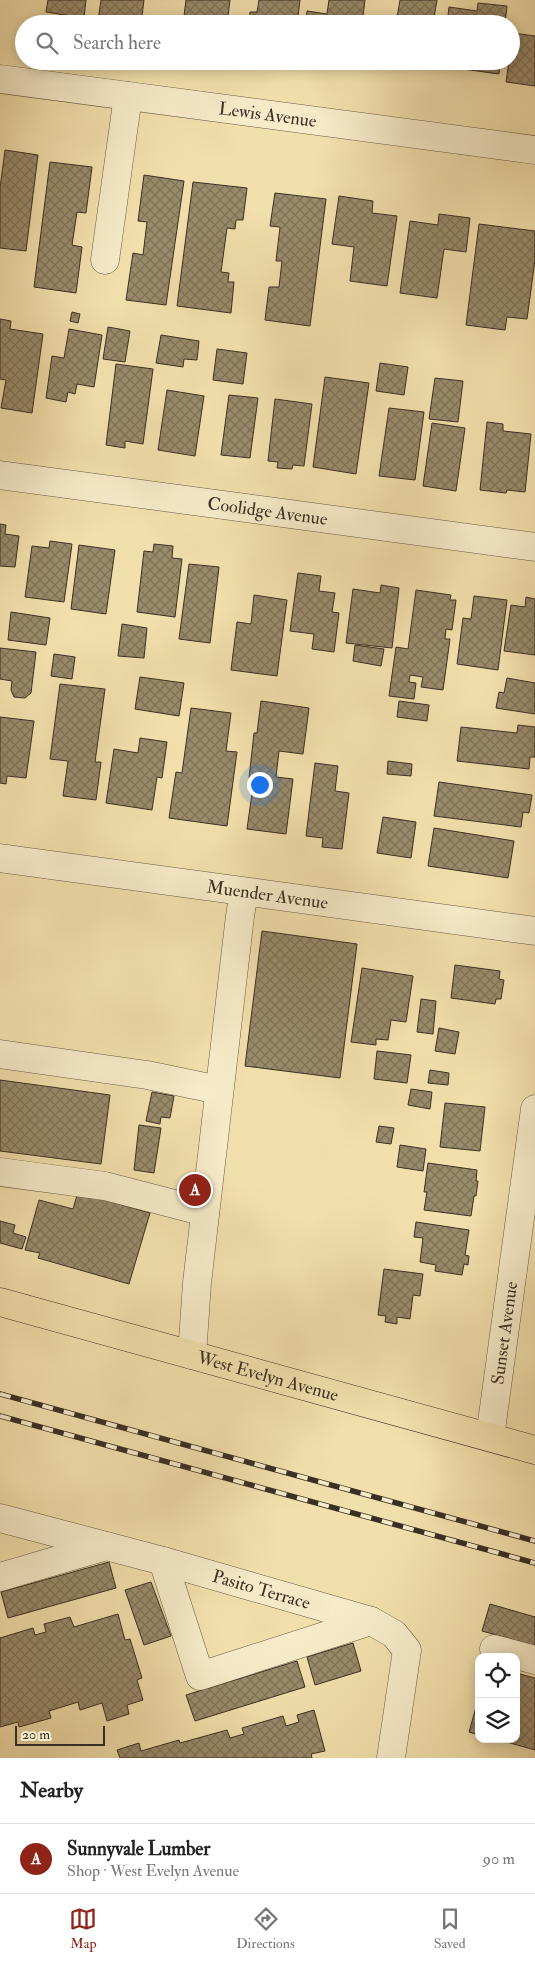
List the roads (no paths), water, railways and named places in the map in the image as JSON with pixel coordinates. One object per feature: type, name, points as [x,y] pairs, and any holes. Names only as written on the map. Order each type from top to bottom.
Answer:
[{"type":"main road","name":"West Evelyn Avenue","points":[[0,1302],[535,1450]]},
{"type":"street","name":"Lewis Avenue","points":[[0,79],[535,150]]},
{"type":"street","points":[[105,260],[128,96]]},
{"type":"street","name":"Coolidge Avenue","points":[[0,475],[535,546]]},
{"type":"street","name":"Muender Avenue","points":[[0,858],[535,931]]},
{"type":"street","points":[[192,1355],[197,1283],[244,892]]},
{"type":"street","points":[[0,1054],[147,1075],[219,1090]]},
{"type":"street","name":"Sunset Avenue","points":[[490,1437],[535,1109]]},
{"type":"street","points":[[0,1172],[105,1186],[206,1212]]},
{"type":"street","name":"Pasito Terrace","points":[[0,1518],[372,1621],[394,1634],[407,1650],[391,1758]]},
{"type":"street","points":[[0,1578],[106,1546]]},
{"type":"street","points":[[163,1562],[200,1676],[372,1621]]},
{"type":"street","points":[[494,1649],[535,1660]]},
{"type":"railway","points":[[0,1394],[535,1541]]},
{"type":"railway","points":[[0,1416],[535,1563]]},
{"type":"place","name":"Sunnyvale Lumber","points":[[195,1190]]}]
